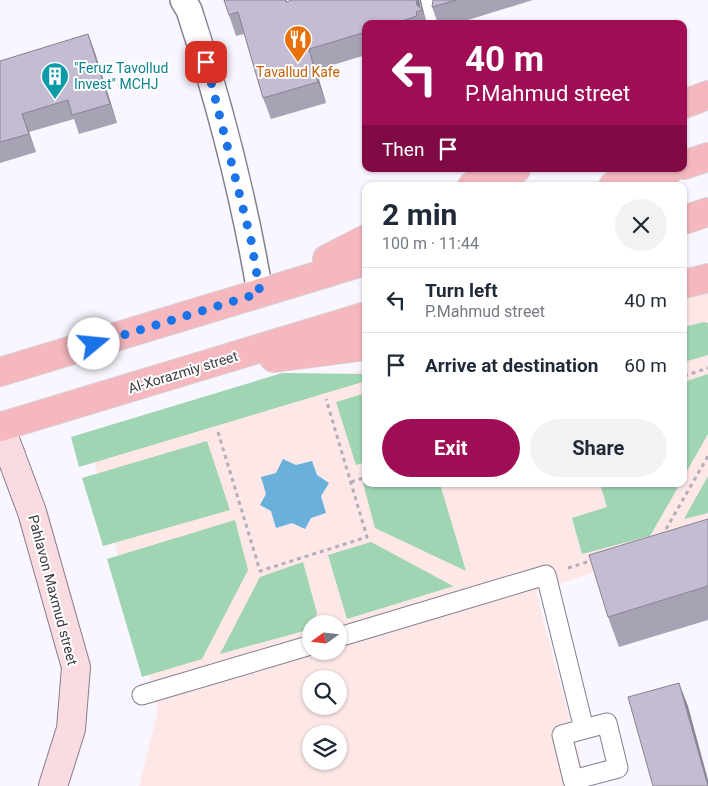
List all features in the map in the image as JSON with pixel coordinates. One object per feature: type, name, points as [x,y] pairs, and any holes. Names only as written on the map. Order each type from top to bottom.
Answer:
[{"type":"main road","points":[[687,103],[708,94]]},
{"type":"main road","points":[[687,164],[708,157]]},
{"type":"main road","points":[[473,180],[504,172]]},
{"type":"main road","points":[[626,182],[660,172]]},
{"type":"main road","points":[[687,219],[708,212]]},
{"type":"main road","points":[[260,293],[362,241]]},
{"type":"main road","points":[[0,372],[362,262]]},
{"type":"main road","points":[[687,283],[708,278]]},
{"type":"main road","name":"Al-Xorazmiy street","points":[[0,427],[362,317]]},
{"type":"main road","points":[[195,368],[362,347]]},
{"type":"main road","name":"Pahlavon Maxmud street","points":[[0,427],[32,512],[76,668],[71,729],[53,786]]},
{"type":"street","points":[[183,0],[189,10],[212,79],[251,240],[260,293]]},
{"type":"street","points":[[348,634],[546,575],[584,729]]},
{"type":"street","points":[[142,695],[302,648]]},
{"type":"street","points":[[607,723],[618,768],[597,780],[574,780],[562,735],[584,729],[607,723]]},
{"type":"lane","points":[[426,0],[432,20]]},
{"type":"path","points":[[687,375],[708,368]]},
{"type":"path","points":[[218,432],[260,571],[367,537],[326,399]]},
{"type":"path","points":[[670,536],[660,538],[708,456]]},
{"type":"path","points":[[351,482],[362,478]]},
{"type":"path","points":[[546,575],[594,560]]},
{"type":"shaded area","points":[[708,269],[708,535],[536,591],[587,786],[139,786],[158,710],[91,449],[362,370],[362,487],[687,487],[687,275]]},
{"type":"green space","points":[[704,322],[708,323],[708,355],[687,361],[687,326]]},
{"type":"green space","points":[[282,373],[362,374],[362,382],[79,467],[71,437]]},
{"type":"green space","points":[[708,374],[708,434],[687,471],[687,381]]},
{"type":"green space","points":[[362,394],[362,463],[356,465],[336,402]]},
{"type":"green space","points":[[207,441],[230,510],[103,546],[82,478]]},
{"type":"green space","points":[[708,476],[708,513],[684,519]]},
{"type":"green space","points":[[364,487],[441,487],[466,571],[375,528]]},
{"type":"green space","points":[[601,487],[678,487],[650,536],[582,554],[572,518],[607,507]]},
{"type":"green space","points":[[235,520],[248,570],[202,659],[142,677],[107,559]]},
{"type":"green space","points":[[371,542],[454,586],[348,619],[328,555]]},
{"type":"green space","points":[[303,562],[316,615],[302,615],[302,631],[220,654],[260,577]]},
{"type":"water","points":[[283,459],[296,465],[312,461],[317,475],[329,483],[321,496],[326,513],[311,518],[305,529],[292,523],[276,528],[271,511],[260,505],[266,494],[261,477],[276,473]]},
{"type":"building","name":"Tavallud Kafe","points":[[224,0],[286,0],[286,2],[292,0],[416,0],[417,5],[422,10],[416,12],[417,16],[405,20],[362,20],[362,33],[309,49],[318,82],[263,98],[238,12],[229,15]]},
{"type":"building","points":[[433,0],[456,0],[432,7]]},
{"type":"building","name":"\"Feruz Tavollud Invest\" MCHJ","points":[[88,34],[110,104],[72,115],[68,100],[22,114],[29,134],[0,142],[0,61]]},
{"type":"building","points":[[708,519],[708,586],[608,617],[589,555]]},
{"type":"building","points":[[679,683],[708,786],[653,786],[628,697]]},
{"type":"place","name":"Tavallud Kafe","points":[[298,63]]},
{"type":"place","name":"\"Feruz Tavollud Invest\" MCHJ","points":[[55,100]]},
{"type":"route","points":[[94,344],[260,293],[251,240],[212,79],[206,62]]}]
